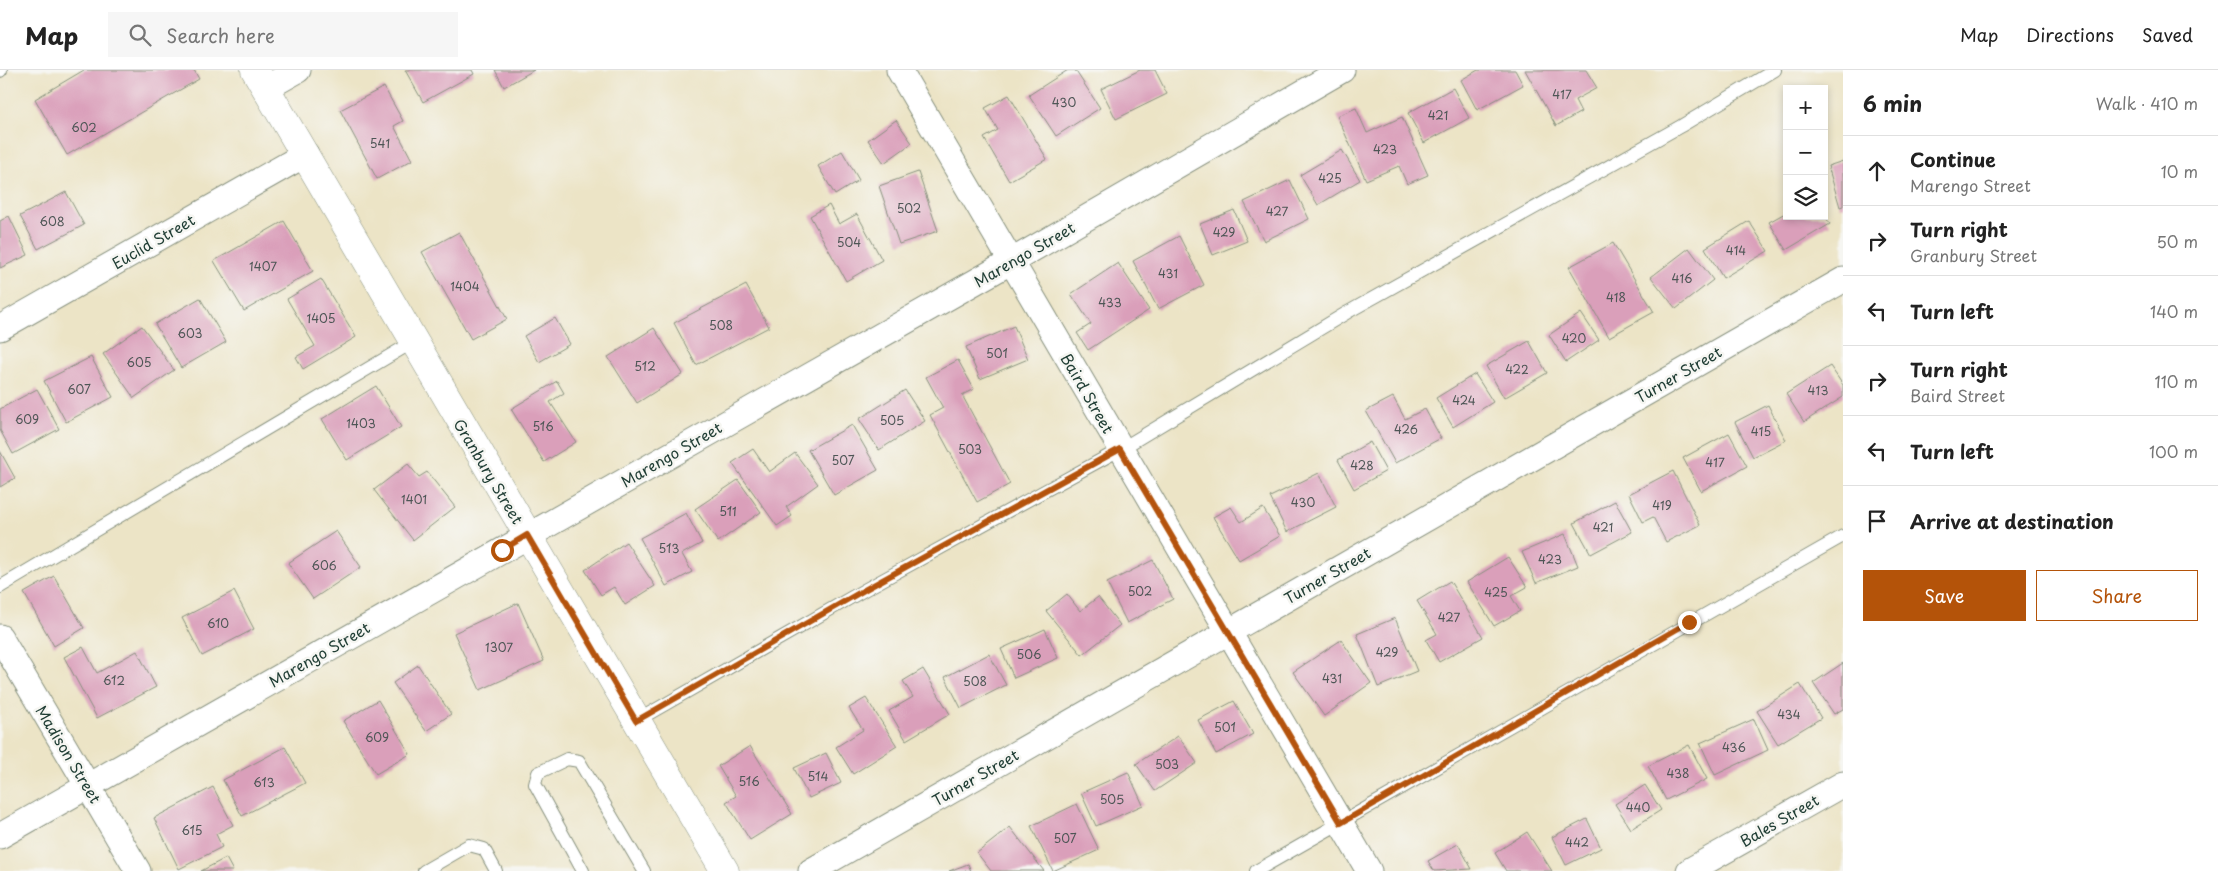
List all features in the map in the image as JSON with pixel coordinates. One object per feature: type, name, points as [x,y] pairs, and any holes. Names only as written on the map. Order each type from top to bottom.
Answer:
[{"type":"street","points":[[260,79],[298,70]]},
{"type":"street","name":"Baird Street","points":[[899,70],[1369,871]]},
{"type":"street","name":"Marengo Street","points":[[0,836],[1342,70]]},
{"type":"street","name":"Granbury Street","points":[[260,79],[306,154],[413,342],[725,871]]},
{"type":"street","name":"Euclid Street","points":[[0,328],[306,154]]},
{"type":"street","name":"Turner Street","points":[[811,871],[1843,280]]},
{"type":"street","name":"Madison Street","points":[[0,637],[138,871]]},
{"type":"street","name":"Bales Street","points":[[1690,871],[1843,784]]},
{"type":"lane","points":[[636,721],[866,589],[1120,449],[1348,312],[1681,126],[1775,70]]},
{"type":"lane","points":[[0,587],[413,342]]},
{"type":"lane","points":[[1256,871],[1843,536]]},
{"type":"lane","points":[[583,871],[535,784],[538,773],[567,759],[579,761],[644,871]]},
{"type":"lane","points":[[424,871],[469,845],[484,848],[496,871]]},
{"type":"building","points":[[84,70],[194,70],[199,79],[67,155],[35,99]]},
{"type":"building","points":[[405,70],[472,70],[474,74],[423,102]]},
{"type":"building","points":[[495,70],[534,70],[504,87]]},
{"type":"building","points":[[1068,70],[1075,70],[1100,108],[1056,136],[1029,95]]},
{"type":"building","points":[[1140,70],[1155,70],[1167,94],[1116,119],[1101,89]]},
{"type":"building","points":[[1478,70],[1515,70],[1523,85],[1477,110],[1461,80]]},
{"type":"building","points":[[1525,70],[1586,70],[1597,88],[1575,100],[1581,112],[1556,126]]},
{"type":"building","points":[[384,87],[403,121],[394,126],[412,160],[377,179],[340,110]]},
{"type":"building","points":[[1453,88],[1469,118],[1424,143],[1408,113]]},
{"type":"building","points":[[1009,95],[1047,159],[1009,181],[984,138],[998,130],[985,108]]},
{"type":"building","points":[[1356,108],[1367,133],[1402,117],[1428,175],[1407,184],[1399,166],[1366,180],[1337,116]]},
{"type":"building","points":[[896,120],[912,143],[884,163],[868,140]]},
{"type":"building","points":[[1342,150],[1360,180],[1318,205],[1300,175]]},
{"type":"building","points":[[842,151],[859,180],[835,195],[818,166]]},
{"type":"building","points":[[1843,161],[1843,206],[1840,207],[1828,166]]},
{"type":"building","points":[[918,172],[938,231],[899,244],[879,186]]},
{"type":"building","points":[[1290,180],[1309,219],[1264,241],[1244,202]]},
{"type":"building","points":[[66,192],[84,225],[38,249],[20,216]]},
{"type":"building","points":[[829,205],[839,224],[857,214],[882,260],[846,281],[810,216]]},
{"type":"building","points":[[1234,210],[1247,241],[1213,255],[1200,224]]},
{"type":"building","points":[[1783,214],[1783,220],[1828,220],[1830,224],[1786,250],[1769,222]]},
{"type":"building","points":[[9,216],[28,255],[0,268],[0,221]]},
{"type":"building","points":[[284,221],[313,271],[244,311],[214,261]]},
{"type":"building","points":[[1749,221],[1768,251],[1723,278],[1705,248]]},
{"type":"building","points":[[459,232],[507,319],[471,339],[422,252]]},
{"type":"building","points":[[1179,236],[1204,285],[1158,309],[1133,261]]},
{"type":"building","points":[[1613,243],[1654,312],[1609,337],[1569,267]]},
{"type":"building","points":[[1689,248],[1713,280],[1676,309],[1651,277]]},
{"type":"building","points":[[1118,263],[1149,310],[1088,350],[1077,333],[1091,324],[1071,294]]},
{"type":"building","points":[[321,279],[356,337],[303,369],[296,357],[315,346],[287,299]]},
{"type":"building","points":[[746,285],[769,327],[696,365],[674,323]]},
{"type":"building","points":[[200,298],[226,342],[181,368],[155,324]]},
{"type":"building","points":[[1581,313],[1599,340],[1566,362],[1549,335]]},
{"type":"building","points":[[555,318],[570,344],[539,362],[524,336]]},
{"type":"building","points":[[142,326],[174,370],[134,398],[103,354]]},
{"type":"building","points":[[1014,326],[1028,359],[980,379],[966,347]]},
{"type":"building","points":[[654,328],[683,374],[637,403],[608,357]]},
{"type":"building","points":[[1529,341],[1547,373],[1504,398],[1486,366]]},
{"type":"building","points":[[91,357],[113,397],[66,422],[44,381]]},
{"type":"building","points":[[958,360],[974,389],[962,395],[1010,484],[977,502],[930,415],[943,408],[926,377]]},
{"type":"building","points":[[1830,366],[1843,385],[1843,397],[1804,422],[1786,394]]},
{"type":"building","points":[[1475,374],[1493,402],[1453,427],[1436,398]]},
{"type":"building","points":[[557,381],[564,393],[550,402],[576,442],[544,462],[511,409]]},
{"type":"building","points":[[376,386],[401,427],[347,460],[322,419]]},
{"type":"building","points":[[37,389],[59,429],[13,454],[0,430],[0,409]]},
{"type":"building","points":[[905,390],[925,421],[879,450],[859,419]]},
{"type":"building","points":[[1393,397],[1405,419],[1425,409],[1441,438],[1395,463],[1366,411]]},
{"type":"building","points":[[1768,405],[1786,440],[1753,457],[1735,422]]},
{"type":"building","points":[[852,425],[878,470],[834,495],[808,450]]},
{"type":"building","points":[[1729,433],[1747,466],[1701,491],[1683,458]]},
{"type":"building","points":[[1370,442],[1386,471],[1354,489],[1338,460]]},
{"type":"building","points":[[753,449],[769,472],[795,453],[818,484],[786,507],[792,516],[777,526],[732,463]]},
{"type":"building","points":[[0,451],[15,478],[0,487]]},
{"type":"building","points":[[408,464],[419,477],[427,472],[455,507],[413,540],[374,490]]},
{"type":"building","points":[[1673,471],[1700,525],[1666,542],[1653,517],[1643,522],[1629,494]]},
{"type":"building","points":[[1319,473],[1336,507],[1287,532],[1270,497]]},
{"type":"building","points":[[738,480],[761,512],[718,542],[695,509]]},
{"type":"building","points":[[1615,501],[1632,532],[1591,554],[1574,523]]},
{"type":"building","points":[[1231,507],[1241,522],[1263,508],[1280,536],[1239,560],[1213,517]]},
{"type":"building","points":[[686,513],[702,543],[682,554],[692,572],[666,586],[640,538]]},
{"type":"building","points":[[336,531],[361,567],[313,599],[288,563]]},
{"type":"building","points":[[1565,534],[1578,566],[1536,583],[1522,552]]},
{"type":"building","points":[[626,542],[655,586],[625,605],[614,587],[601,595],[585,570]]},
{"type":"building","points":[[1508,557],[1527,587],[1511,596],[1520,611],[1494,626],[1467,582]]},
{"type":"building","points":[[1153,560],[1173,599],[1127,623],[1107,583]]},
{"type":"building","points":[[54,576],[84,628],[54,646],[24,593]]},
{"type":"building","points":[[1450,581],[1483,637],[1439,662],[1426,640],[1437,634],[1417,601]]},
{"type":"building","points":[[234,591],[254,629],[202,656],[182,618]]},
{"type":"building","points":[[1067,594],[1080,611],[1098,597],[1120,625],[1082,655],[1046,611]]},
{"type":"building","points":[[518,603],[544,661],[480,690],[454,633]]},
{"type":"building","points":[[1395,618],[1417,671],[1378,687],[1357,634]]},
{"type":"building","points":[[1045,629],[1058,658],[1014,678],[1001,649]]},
{"type":"building","points":[[1341,640],[1371,683],[1324,716],[1293,672]]},
{"type":"building","points":[[83,647],[97,673],[137,651],[156,687],[97,718],[64,657]]},
{"type":"building","points":[[989,654],[1006,685],[961,708],[945,677]]},
{"type":"building","points":[[1843,663],[1843,709],[1834,714],[1813,683]]},
{"type":"building","points":[[418,665],[451,714],[426,731],[393,683]]},
{"type":"building","points":[[923,669],[950,714],[906,740],[889,711],[913,697],[903,681]]},
{"type":"building","points":[[1800,684],[1821,718],[1778,744],[1757,711]]},
{"type":"building","points":[[866,698],[897,746],[853,774],[836,747],[863,730],[849,708]]},
{"type":"building","points":[[378,700],[410,754],[376,774],[343,721]]},
{"type":"building","points":[[1234,701],[1253,734],[1216,754],[1198,720]]},
{"type":"building","points":[[1754,719],[1768,750],[1715,775],[1700,743]]},
{"type":"building","points":[[1178,736],[1197,763],[1155,791],[1136,764]]},
{"type":"building","points":[[1689,745],[1707,779],[1666,800],[1648,766]]},
{"type":"building","points":[[750,746],[792,814],[750,840],[726,802],[736,796],[718,766]]},
{"type":"building","points":[[285,747],[305,783],[242,816],[223,780]]},
{"type":"building","points":[[826,753],[841,783],[809,798],[794,768]]},
{"type":"building","points":[[1128,772],[1143,805],[1096,826],[1081,793]]},
{"type":"building","points":[[1645,785],[1661,810],[1631,829],[1615,804]]},
{"type":"building","points":[[213,787],[233,825],[216,834],[222,847],[179,869],[154,818]]},
{"type":"building","points":[[1077,804],[1099,850],[1053,871],[1031,826]]},
{"type":"building","points":[[1587,819],[1601,848],[1566,865],[1552,837]]},
{"type":"building","points":[[1010,827],[1044,871],[991,871],[977,853]]},
{"type":"building","points":[[1527,832],[1552,871],[1506,871],[1495,853]]},
{"type":"building","points":[[1458,844],[1472,869],[1434,871],[1428,861]]},
{"type":"building","points":[[226,858],[233,871],[201,871]]},
{"type":"building","points":[[968,864],[971,871],[949,871]]},
{"type":"route","points":[[502,550],[527,535],[636,721],[866,589],[1120,449],[1341,823],[1689,622]]}]
